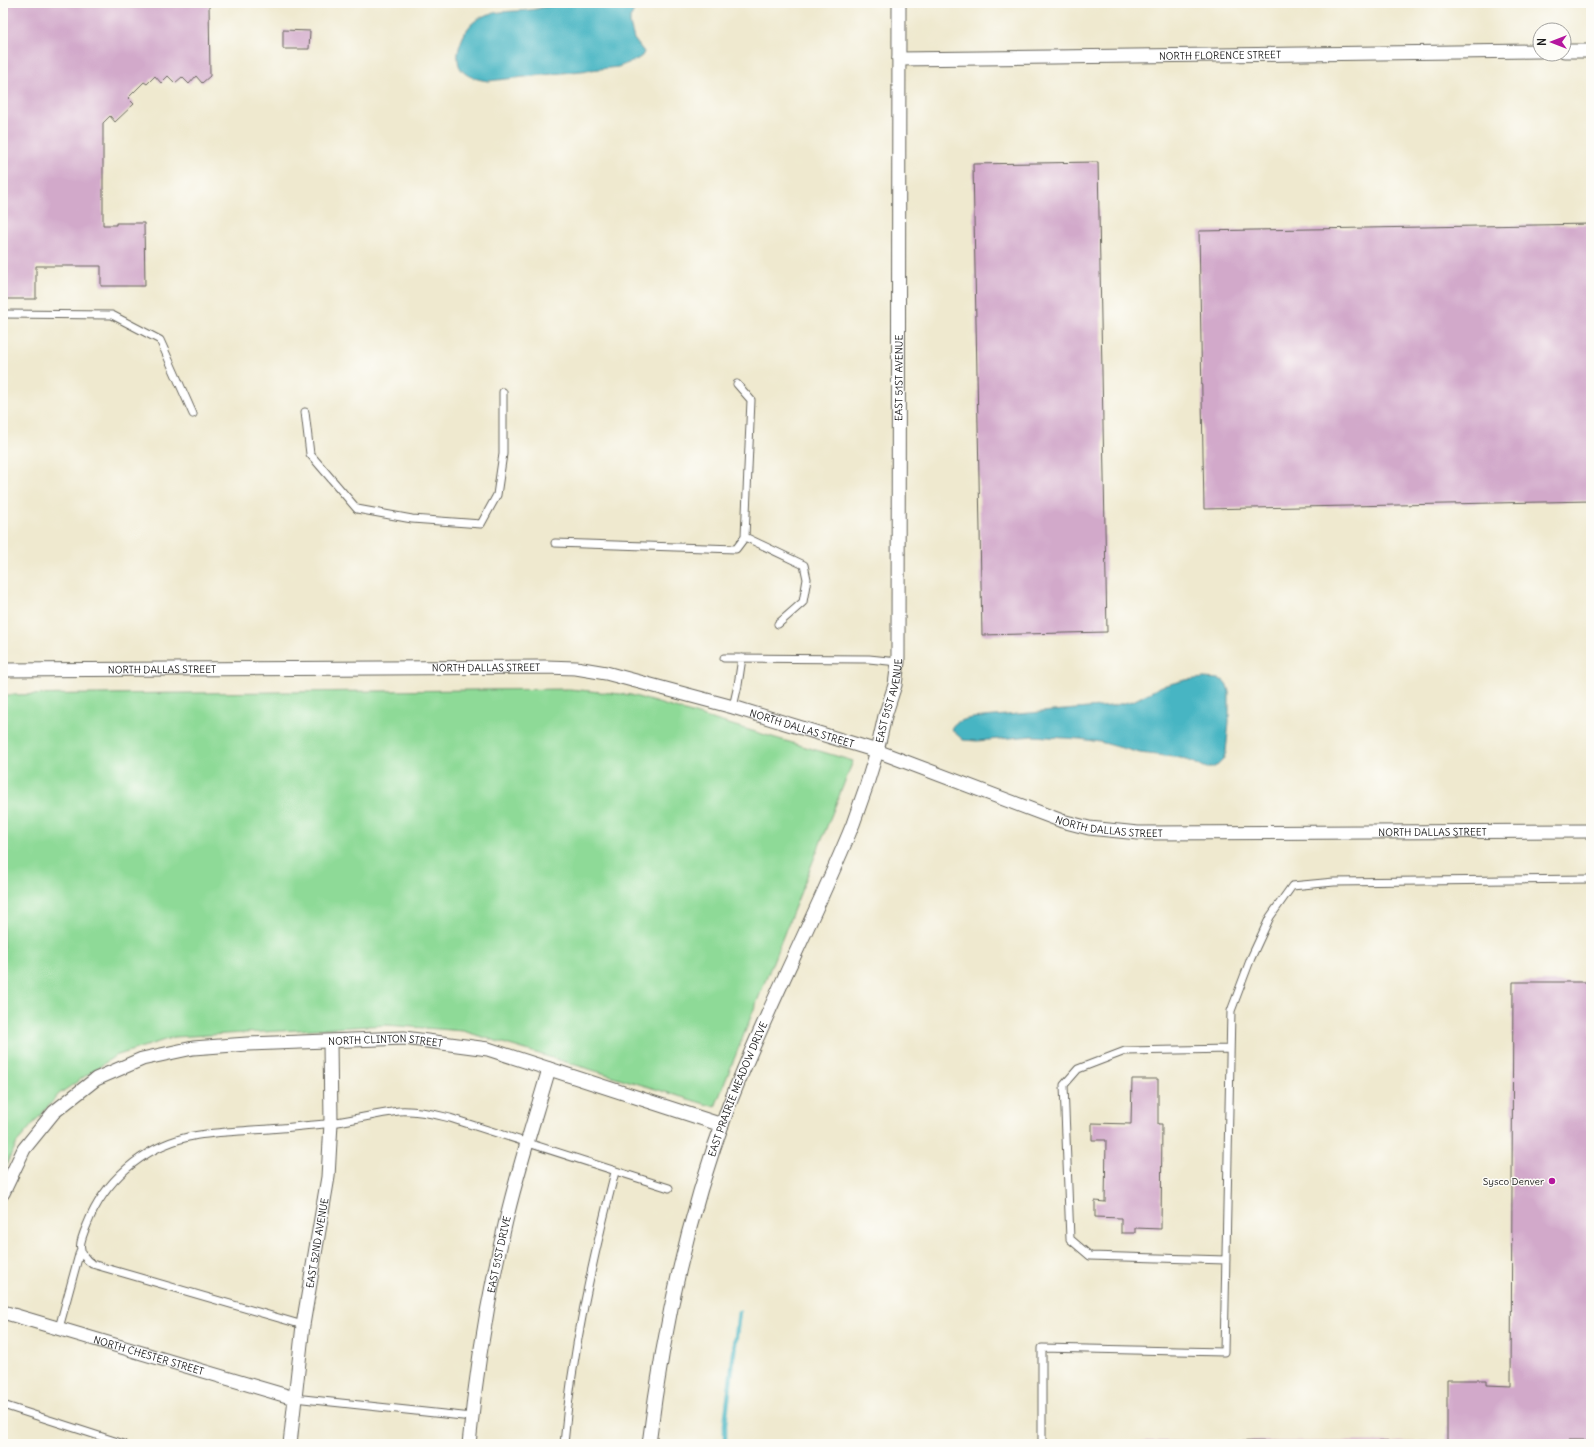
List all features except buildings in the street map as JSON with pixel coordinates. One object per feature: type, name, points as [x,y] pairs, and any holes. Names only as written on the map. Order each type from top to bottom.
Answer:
[{"type":"street","name":"EAST 51ST AVENUE","points":[[877,751],[885,716],[895,685],[898,662],[899,3]]},
{"type":"street","name":"NORTH FLORENCE STREET","points":[[899,59],[1532,51]]},
{"type":"street","points":[[1572,51],[1591,51]]},
{"type":"street","name":"NORTH DALLAS STREET","points":[[3,670],[560,667],[606,673],[733,707],[877,751],[1062,821],[1089,828],[1138,833],[1591,831]]},
{"type":"street","name":"EAST PRAIRIE MEADOW DRIVE","points":[[649,1444],[659,1370],[679,1270],[700,1191],[722,1124],[751,1053],[846,840],[866,787],[877,751]]},
{"type":"street","name":"NORTH CLINTON STREET","points":[[3,1193],[24,1149],[54,1112],[96,1079],[142,1059],[193,1048],[247,1044],[404,1038],[488,1049],[722,1124]]},
{"type":"street","name":"EAST 52ND AVENUE","points":[[290,1444],[294,1398],[304,1325],[328,1177],[331,1123],[330,1042]]},
{"type":"street","name":"EAST 51ST DRIVE","points":[[469,1444],[482,1337],[500,1246],[527,1143],[549,1069]]},
{"type":"street","name":"NORTH CHESTER STREET","points":[[3,1312],[294,1398]]},
{"type":"lane","points":[[5,314],[112,315],[160,340],[193,414]]},
{"type":"lane","points":[[555,543],[736,549],[745,538],[750,400],[737,384]]},
{"type":"lane","points":[[305,412],[310,454],[357,509],[412,519],[481,524],[497,495],[503,454],[503,392]]},
{"type":"lane","points":[[745,538],[804,565],[807,579],[803,602],[778,624]]},
{"type":"lane","points":[[724,658],[869,659],[898,662]]},
{"type":"lane","points":[[733,707],[742,658]]},
{"type":"lane","points":[[1042,1444],[1042,1348],[1224,1352],[1231,1011],[1251,958],[1270,917],[1292,886],[1334,882],[1591,879]]},
{"type":"lane","points":[[1226,1260],[1090,1256],[1070,1239],[1064,1085],[1078,1069],[1125,1051],[1230,1049]]},
{"type":"lane","points":[[59,1328],[80,1251],[82,1237],[90,1217],[100,1199],[115,1178],[136,1160],[161,1146],[188,1137],[331,1123],[400,1111],[427,1113],[450,1118],[615,1172],[669,1188]]},
{"type":"lane","points":[[564,1444],[570,1381],[583,1308],[593,1259],[615,1172]]},
{"type":"lane","points":[[80,1251],[85,1259],[92,1264],[304,1325]]},
{"type":"lane","points":[[294,1398],[472,1417]]},
{"type":"lane","points":[[3,1405],[124,1444]]},
{"type":"green space","points":[[569,689],[631,695],[853,761],[715,1107],[463,1031],[387,1025],[174,1037],[115,1056],[59,1094],[18,1141],[3,1172],[3,695]]},
{"type":"water","points":[[560,3],[645,3],[634,10],[630,18],[634,39],[644,52],[642,56],[618,67],[488,81],[469,76],[461,70],[458,51],[463,37],[469,27],[477,20],[485,15],[536,9]]},
{"type":"water","points":[[1204,678],[1219,679],[1224,681],[1229,692],[1229,722],[1226,752],[1223,760],[1212,768],[1207,768],[1181,758],[1140,753],[1100,742],[1080,739],[1033,736],[977,741],[963,740],[951,729],[957,722],[972,718],[1111,706],[1133,701],[1162,686],[1185,680]]},
{"type":"waterway","points":[[725,1444],[725,1424],[739,1312]]},
{"type":"place","name":"Sysco Denver","points":[[1552,1181]]}]
